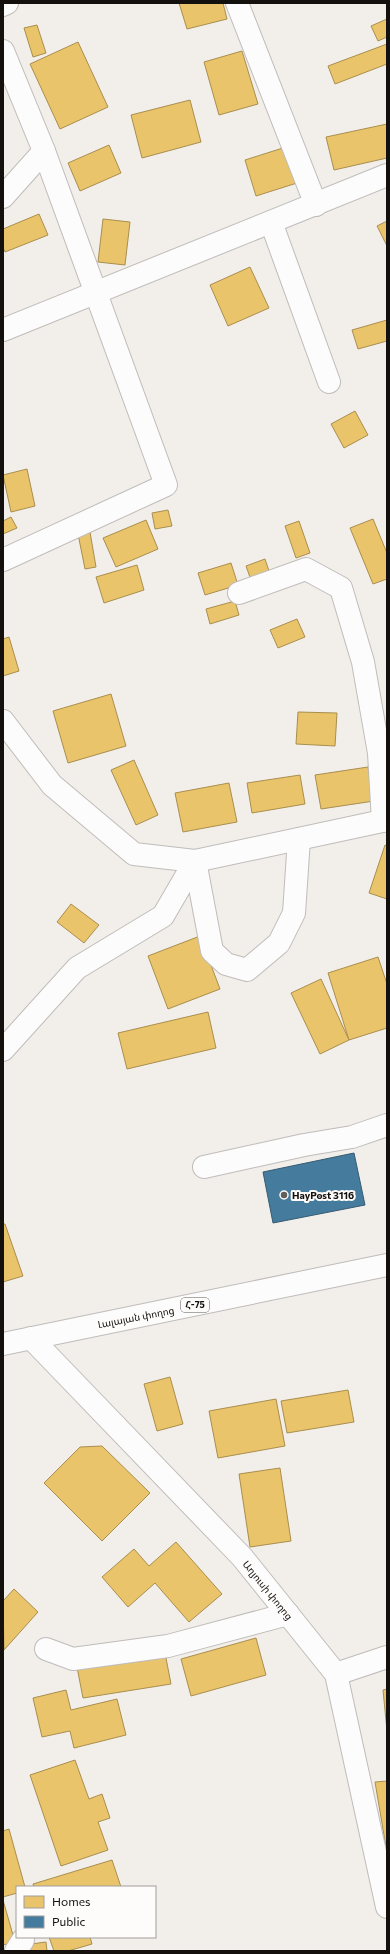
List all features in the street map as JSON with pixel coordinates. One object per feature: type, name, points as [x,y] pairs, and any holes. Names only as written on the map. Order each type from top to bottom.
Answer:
[{"type":"main road","points":[[3,4],[7,3]]},
{"type":"main road","points":[[237,3],[316,205]]},
{"type":"main road","points":[[3,52],[44,151],[166,485],[3,560]]},
{"type":"main road","points":[[3,197],[44,151]]},
{"type":"main road","points":[[3,330],[316,205],[387,175]]},
{"type":"main road","points":[[271,222],[328,382]]},
{"type":"main road","points":[[3,721],[52,785],[134,854],[195,861],[385,820],[379,753],[363,662],[341,588],[306,569],[239,593]]},
{"type":"main road","points":[[195,861],[212,951],[226,964],[247,970],[279,943],[294,913],[299,839]]},
{"type":"main road","points":[[3,1050],[77,968],[163,916],[195,861]]},
{"type":"main road","points":[[204,1167],[304,1145],[352,1137],[387,1125]]},
{"type":"main road","name":"Լալայան փողոց","points":[[3,1344],[387,1265]]},
{"type":"main road","name":"Աղյուսի փողոց","points":[[31,1338],[242,1557],[336,1674],[387,1907]]},
{"type":"main road","points":[[46,1649],[73,1659],[168,1646],[288,1614]]},
{"type":"main road","points":[[336,1674],[387,1657]]},
{"type":"building: Homes","points":[[179,3],[223,3],[227,19],[187,29]]},
{"type":"building: Homes","points":[[387,19],[387,37],[378,41],[371,26]]},
{"type":"building: Homes","points":[[37,25],[46,53],[33,57],[24,28]]},
{"type":"building: Homes","points":[[78,42],[108,107],[60,129],[30,64]]},
{"type":"building: Homes","points":[[387,44],[387,64],[335,84],[328,66]]},
{"type":"building: Homes","points":[[242,51],[258,104],[219,115],[204,62]]},
{"type":"building: Homes","points":[[190,100],[201,142],[142,158],[131,115]]},
{"type":"building: Homes","points":[[387,124],[387,158],[334,170],[326,137]]},
{"type":"building: Homes","points":[[109,145],[121,173],[80,191],[68,163]]},
{"type":"building: Homes","points":[[286,147],[297,183],[256,196],[245,160]]},
{"type":"building: Homes","points":[[39,214],[48,235],[5,252],[3,247],[3,229]]},
{"type":"building: Homes","points":[[103,219],[130,222],[125,265],[98,262]]},
{"type":"building: Homes","points":[[387,221],[387,246],[377,226]]},
{"type":"building: Homes","points":[[250,267],[269,308],[228,326],[210,285]]},
{"type":"building: Homes","points":[[387,320],[387,341],[358,349],[352,330]]},
{"type":"building: Homes","points":[[355,411],[368,435],[344,448],[331,424]]},
{"type":"building: Homes","points":[[27,469],[35,506],[11,512],[3,475]]},
{"type":"building: Homes","points":[[168,510],[172,526],[155,529],[152,513]]},
{"type":"building: Homes","points":[[11,517],[17,528],[3,534],[3,521]]},
{"type":"building: Homes","points":[[373,519],[387,553],[387,579],[373,584],[350,528]]},
{"type":"building: Homes","points":[[146,520],[158,549],[116,567],[103,538]]},
{"type":"building: Homes","points":[[299,521],[310,553],[296,558],[285,526]]},
{"type":"building: Homes","points":[[90,532],[96,567],[85,569],[78,534]]},
{"type":"building: Homes","points":[[265,559],[270,574],[251,580],[246,566]]},
{"type":"building: Homes","points":[[231,563],[238,585],[205,595],[198,573]]},
{"type":"building: Homes","points":[[137,565],[144,590],[104,603],[96,577]]},
{"type":"building: Homes","points":[[235,601],[239,615],[210,624],[206,609]]},
{"type":"building: Homes","points":[[297,619],[305,637],[278,648],[270,630]]},
{"type":"building: Homes","points":[[9,637],[19,671],[3,676],[3,639]]},
{"type":"building: Homes","points":[[111,694],[126,746],[68,763],[53,711]]},
{"type":"building: Homes","points":[[298,712],[337,713],[335,746],[296,744]]},
{"type":"building: Homes","points":[[134,760],[158,815],[136,825],[111,770]]},
{"type":"building: Homes","points":[[368,767],[374,801],[321,809],[315,775]]},
{"type":"building: Homes","points":[[300,775],[305,804],[252,813],[247,783]]},
{"type":"building: Homes","points":[[229,783],[237,822],[183,832],[175,793]]},
{"type":"building: Homes","points":[[385,845],[387,846],[387,899],[369,893]]},
{"type":"building: Homes","points":[[71,904],[99,925],[84,943],[57,922]]},
{"type":"building: Homes","points":[[200,936],[220,989],[168,1009],[148,956]]},
{"type":"building: Homes","points":[[378,957],[387,984],[387,1028],[349,1040],[328,973]]},
{"type":"building: Homes","points":[[321,979],[349,1040],[320,1054],[291,993]]},
{"type":"building: Homes","points":[[208,1012],[216,1048],[127,1069],[118,1033]]},
{"type":"building: Homes","points":[[3,1224],[5,1224],[23,1276],[3,1282]]},
{"type":"building: Homes","points":[[170,1377],[183,1424],[157,1431],[144,1384]]},
{"type":"building: Homes","points":[[348,1390],[354,1422],[287,1433],[281,1401]]},
{"type":"building: Homes","points":[[276,1399],[285,1446],[218,1458],[209,1411]]},
{"type":"building: Homes","points":[[102,1446],[150,1493],[102,1541],[44,1483],[80,1447]]},
{"type":"building: Homes","points":[[280,1468],[291,1541],[250,1547],[239,1474]]},
{"type":"building: Homes","points":[[176,1542],[222,1594],[189,1622],[155,1583],[128,1607],[102,1577],[134,1549],[149,1566]]},
{"type":"building: Homes","points":[[14,1589],[38,1612],[4,1650],[3,1601]]},
{"type":"building: Homes","points":[[256,1638],[266,1675],[191,1696],[181,1659]]},
{"type":"building: Homes","points":[[165,1653],[171,1684],[83,1698],[77,1667]]},
{"type":"building: Homes","points":[[387,1689],[387,1731],[383,1690]]},
{"type":"building: Homes","points":[[66,1690],[71,1710],[117,1699],[126,1735],[74,1748],[70,1731],[42,1737],[33,1698]]},
{"type":"building: Homes","points":[[75,1760],[89,1799],[102,1794],[110,1818],[98,1822],[108,1850],[61,1866],[30,1775]]},
{"type":"building: Homes","points":[[387,1781],[387,1847],[386,1847],[375,1782]]},
{"type":"building: Homes","points":[[9,1829],[25,1886],[16,1886],[16,1893],[3,1897],[3,1831]]},
{"type":"building: Homes","points":[[112,1860],[121,1886],[34,1886],[33,1884]]},
{"type":"building: Homes","points":[[3,1900],[15,1942],[3,1945]]},
{"type":"building: Homes","points":[[49,1938],[90,1938],[92,1944],[68,1951],[54,1951]]},
{"type":"building: Homes","points":[[46,1942],[47,1951],[30,1951],[31,1944]]},
{"type":"building: Public","points":[[354,1153],[365,1205],[273,1223],[263,1172]]},
{"type":"place","name":"HayPost 3116","points":[[284,1195]]}]
